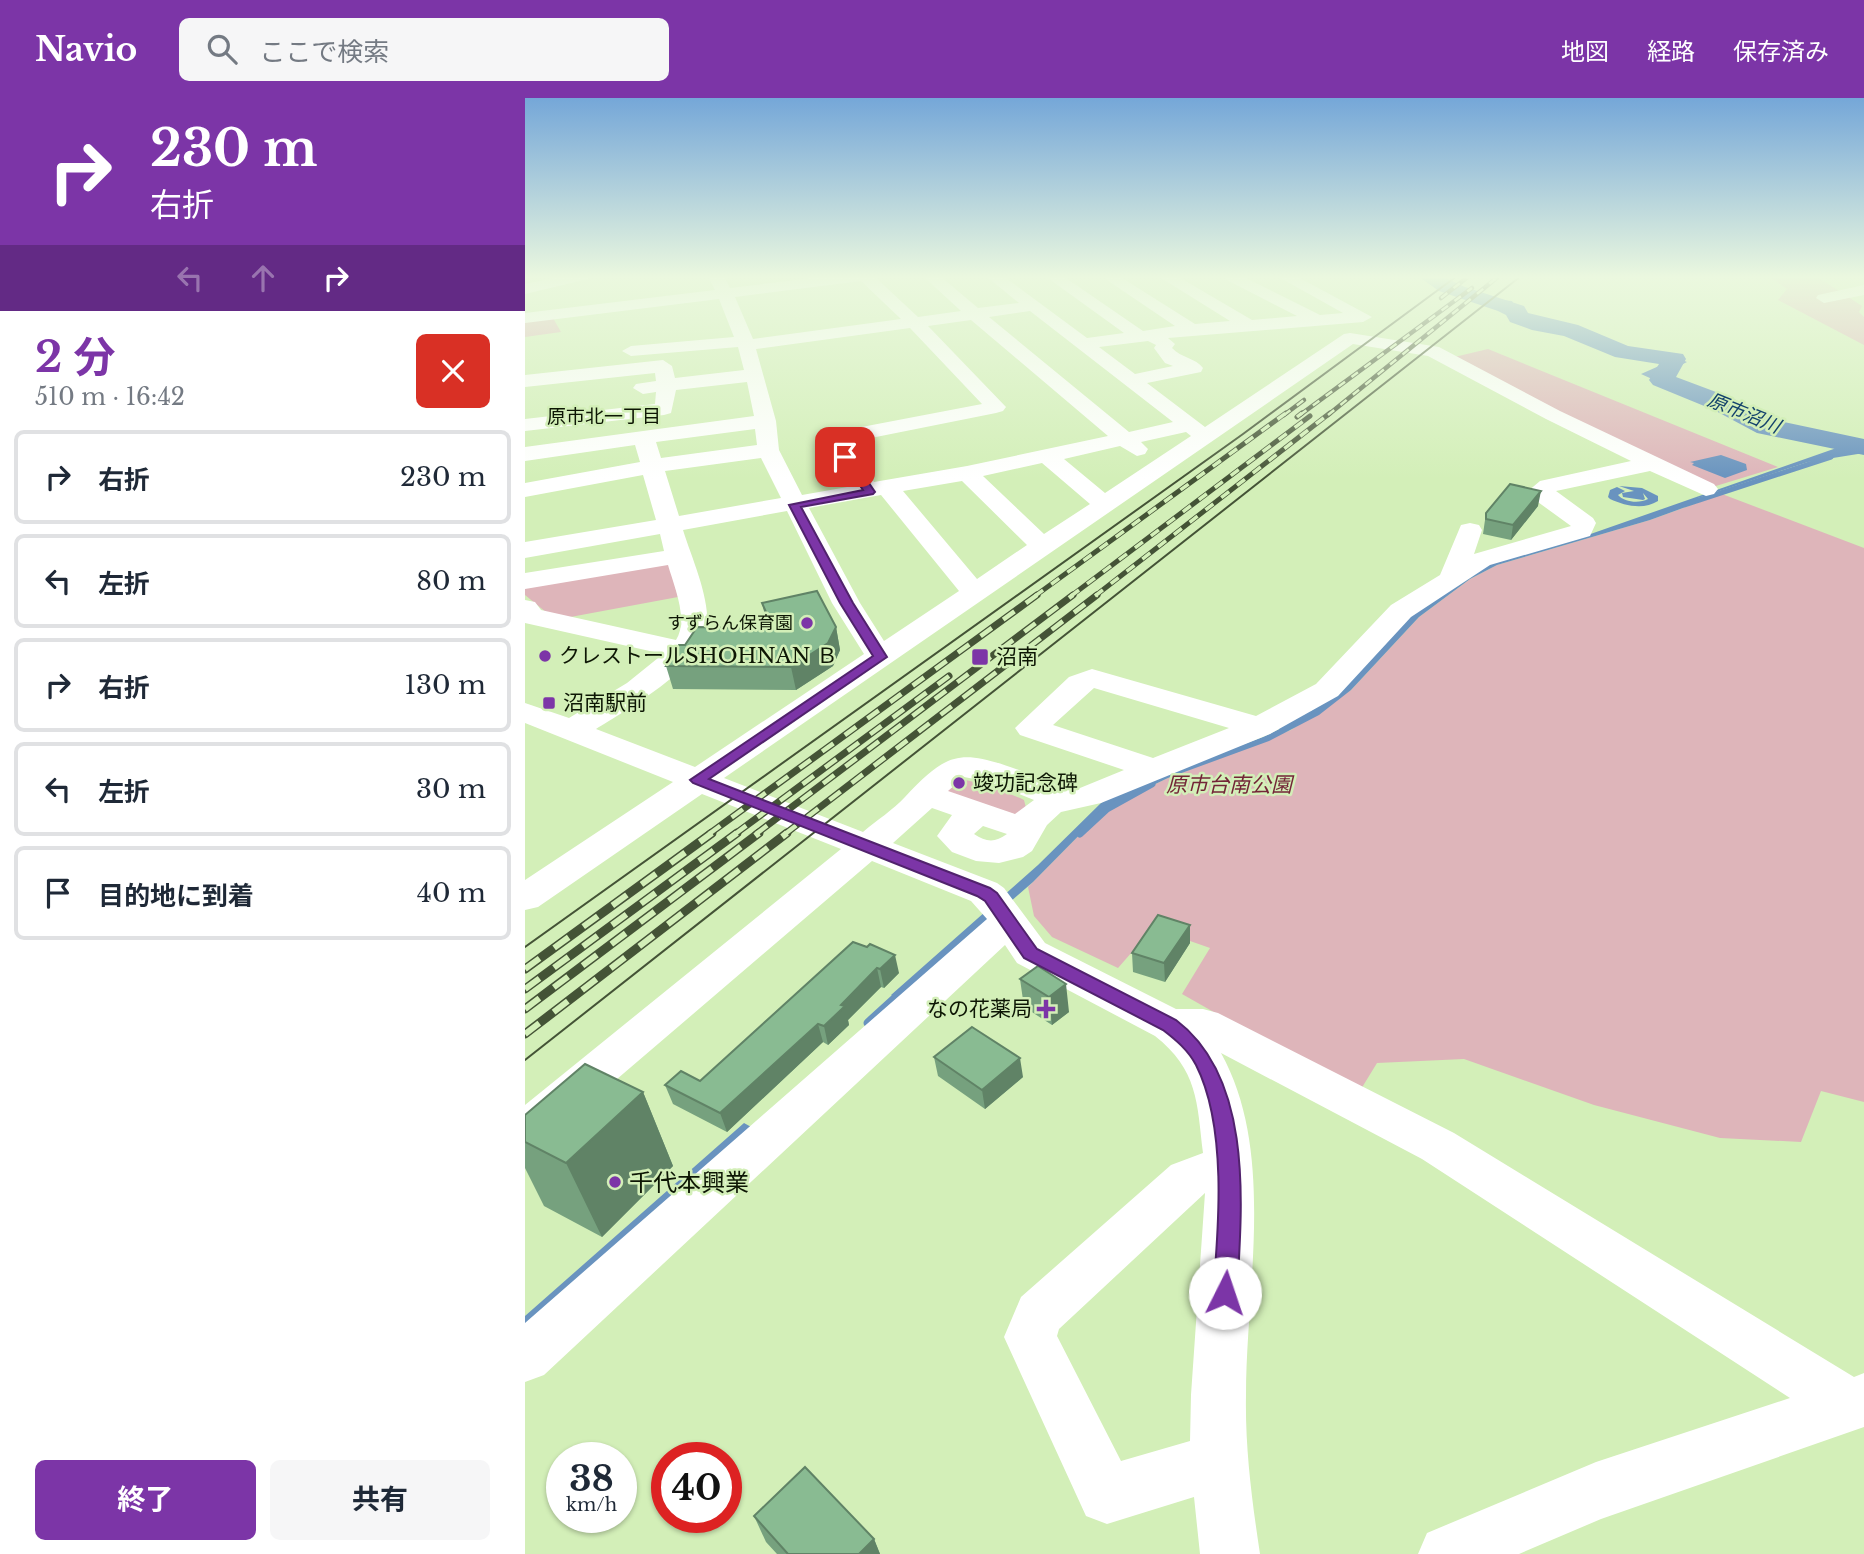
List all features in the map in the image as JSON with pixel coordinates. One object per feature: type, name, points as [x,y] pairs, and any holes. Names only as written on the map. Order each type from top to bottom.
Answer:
[{"type":"street","points":[[598,354],[622,346],[649,353],[695,344]]},
{"type":"street","points":[[749,344],[757,368],[768,450],[846,603],[880,657]]},
{"type":"street","points":[[937,344],[996,407],[901,416],[834,439],[975,592]]},
{"type":"street","points":[[1009,344],[1159,467]]},
{"type":"street","points":[[1065,344],[1075,356],[1102,356],[1196,431]]},
{"type":"street","points":[[969,376],[1036,368],[1117,344]]},
{"type":"street","points":[[1132,380],[1194,368],[1171,359],[1163,348],[1166,344]]},
{"type":"street","points":[[530,890],[698,780],[1159,467],[1196,431],[1340,344]]},
{"type":"street","points":[[1388,344],[1433,351],[1464,370],[1706,489]]},
{"type":"street","points":[[525,381],[663,366],[667,386],[664,409],[525,425]]},
{"type":"street","points":[[628,390],[667,386],[757,368]]},
{"type":"street","points":[[525,454],[766,421]]},
{"type":"street","points":[[525,550],[879,490],[1126,440],[1196,431]]},
{"type":"street","points":[[572,730],[643,686],[684,650],[693,636],[692,606],[644,438]]},
{"type":"street","points":[[525,510],[655,475],[768,450]]},
{"type":"street","points":[[1046,455],[1104,504]]},
{"type":"street","points":[[1041,813],[1259,727],[1327,690],[1401,611],[1481,560],[1581,531],[1584,523],[1539,492],[1548,486],[1654,463]]},
{"type":"street","points":[[967,473],[1042,547]]},
{"type":"street","points":[[525,490],[655,475]]},
{"type":"street","points":[[1451,580],[1469,530]]},
{"type":"street","points":[[525,581],[679,556]]},
{"type":"street","points":[[526,611],[531,616],[554,622],[684,650]]},
{"type":"street","points":[[1153,769],[1031,728],[1080,683],[1092,678],[1259,727]]},
{"type":"street","points":[[525,712],[983,892],[991,897],[1031,953],[1170,1025],[1188,1040],[1204,1060],[1216,1090],[1227,1164],[1231,1216],[1218,1396],[1230,1554]]},
{"type":"street","points":[[525,1131],[930,797],[957,768],[972,767],[1045,791],[1051,799],[1030,831],[1009,850],[994,854],[979,853],[964,846],[955,836],[963,824],[979,813],[930,797]]},
{"type":"street","points":[[525,1357],[1007,922]]},
{"type":"street","points":[[1170,1025],[1203,1024],[1439,1146],[1856,1402]]},
{"type":"street","points":[[1221,1460],[1107,1495],[1030,1337],[1039,1314],[1188,1179],[1227,1164]]},
{"type":"street","points":[[1447,1554],[1596,1491],[1856,1402]]},
{"type":"green space","points":[[1488,349],[1778,467],[1706,489],[1446,359]]},
{"type":"green space","name":"原市台南公園","points":[[1722,494],[1864,548],[1864,1102],[1821,1091],[1801,1142],[1720,1138],[1594,1105],[1464,1059],[1377,1063],[1358,1094],[1182,994],[1210,948],[1153,928],[1118,968],[1052,937],[1034,916],[1028,887],[1107,807],[1168,778],[1291,730],[1351,690],[1419,617],[1470,579],[1497,565],[1650,520]]},
{"type":"green space","points":[[669,564],[678,597],[565,618],[547,613],[525,595],[525,587]]},
{"type":"green space","points":[[961,779],[987,785],[1020,798],[1024,800],[1026,808],[1017,815],[947,793],[950,783]]},
{"type":"water","points":[[1598,344],[1610,344],[1631,353],[1680,359],[1687,362],[1659,376],[1719,403],[1752,410],[1779,426],[1864,443],[1864,453],[1808,462],[1698,498],[1683,508],[1650,520],[1497,565],[1470,579],[1419,617],[1351,690],[1319,715],[1269,741],[1168,778],[1107,807],[1033,882],[898,1000],[891,995],[1038,865],[1101,803],[1123,789],[1263,737],[1294,722],[1321,704],[1411,615],[1488,564],[1582,537],[1845,445],[1783,433],[1741,412],[1672,388],[1641,374],[1668,362],[1628,356]]},
{"type":"water","points":[[1721,455],[1746,464],[1747,470],[1725,478],[1690,462]]},
{"type":"water","points":[[1619,486],[1642,488],[1658,496],[1658,501],[1634,506],[1610,499],[1610,490],[1617,487],[1625,491],[1618,495],[1628,501],[1636,502],[1648,499],[1643,493],[1643,500],[1623,497],[1622,493],[1634,491]]},
{"type":"water","points":[[744,1123],[753,1128],[525,1331],[525,1316]]},
{"type":"building","points":[[1510,484],[1541,491],[1513,525],[1486,519],[1486,513]]},
{"type":"building","points":[[817,591],[836,627],[828,643],[791,667],[666,666],[679,645],[685,645],[697,627],[773,628],[762,603]]},
{"type":"building","points":[[1158,915],[1190,925],[1164,963],[1132,953]]},
{"type":"building","points":[[853,942],[867,947],[870,944],[895,955],[880,969],[877,968],[824,1026],[818,1024],[720,1113],[665,1085],[681,1071],[700,1081]]},
{"type":"building","points":[[1038,966],[1066,984],[1049,997],[1020,979]]},
{"type":"building","points":[[972,1027],[1020,1058],[982,1090],[934,1057]]},
{"type":"building","points":[[585,1064],[643,1092],[566,1163],[525,1142],[525,1115]]},
{"type":"building","points":[[805,1467],[874,1539],[859,1554],[788,1554],[754,1516]]},
{"type":"waterway","name":"原市沼川","points":[[1604,344],[1623,352],[1674,359],[1662,380],[1723,404],[1767,427],[1864,447]]},
{"type":"waterway","points":[[1684,505],[1831,457]]},
{"type":"waterway","points":[[1282,727],[1308,714]]},
{"type":"waterway","points":[[1080,834],[1107,809],[1152,784]]},
{"type":"waterway","points":[[868,1023],[902,992]]},
{"type":"tram line","points":[[525,947],[1365,344]]},
{"type":"tram line","points":[[525,1060],[1435,344]]},
{"type":"railway","points":[[1300,415],[1396,344]]},
{"type":"railway","points":[[1328,415],[1415,344]]},
{"type":"railway","points":[[1284,415],[1304,400]]},
{"type":"railway","points":[[1035,596],[1286,413]]},
{"type":"railway","points":[[1297,417],[1302,413]]},
{"type":"railway","points":[[1095,596],[1330,413]]},
{"type":"railway","points":[[1071,596],[1310,416]]},
{"type":"railway","points":[[709,834],[1037,595]]},
{"type":"railway","points":[[756,834],[1073,595]]},
{"type":"railway","points":[[785,834],[1097,595]]},
{"type":"railway","points":[[735,834],[949,676]]},
{"type":"railway","points":[[525,969],[712,833]]},
{"type":"railway","points":[[525,989],[737,833]]},
{"type":"railway","points":[[525,1009],[759,833]]},
{"type":"railway","points":[[525,1034],[787,833]]},
{"type":"place","name":"すずらん保育園","points":[[807,623]]},
{"type":"place","name":"クレストールSHOHNAN Ｂ","points":[[545,656]]},
{"type":"place","name":"沼南","points":[[980,657]]},
{"type":"place","name":"沼南駅前","points":[[549,703]]},
{"type":"place","name":"竣功記念碑","points":[[959,783]]},
{"type":"place","name":"なの花薬局","points":[[1046,1009]]},
{"type":"place","name":"千代本興業","points":[[615,1182]]},
{"type":"district","name":"原市北一丁目","points":[[604,416]]},
{"type":"route","points":[[845,457],[869,492],[794,505],[846,603],[880,657],[698,780],[983,892],[991,897],[1023,946],[1031,953],[1170,1025],[1188,1040],[1204,1060],[1216,1090],[1225,1140],[1231,1216],[1225,1293]]}]
